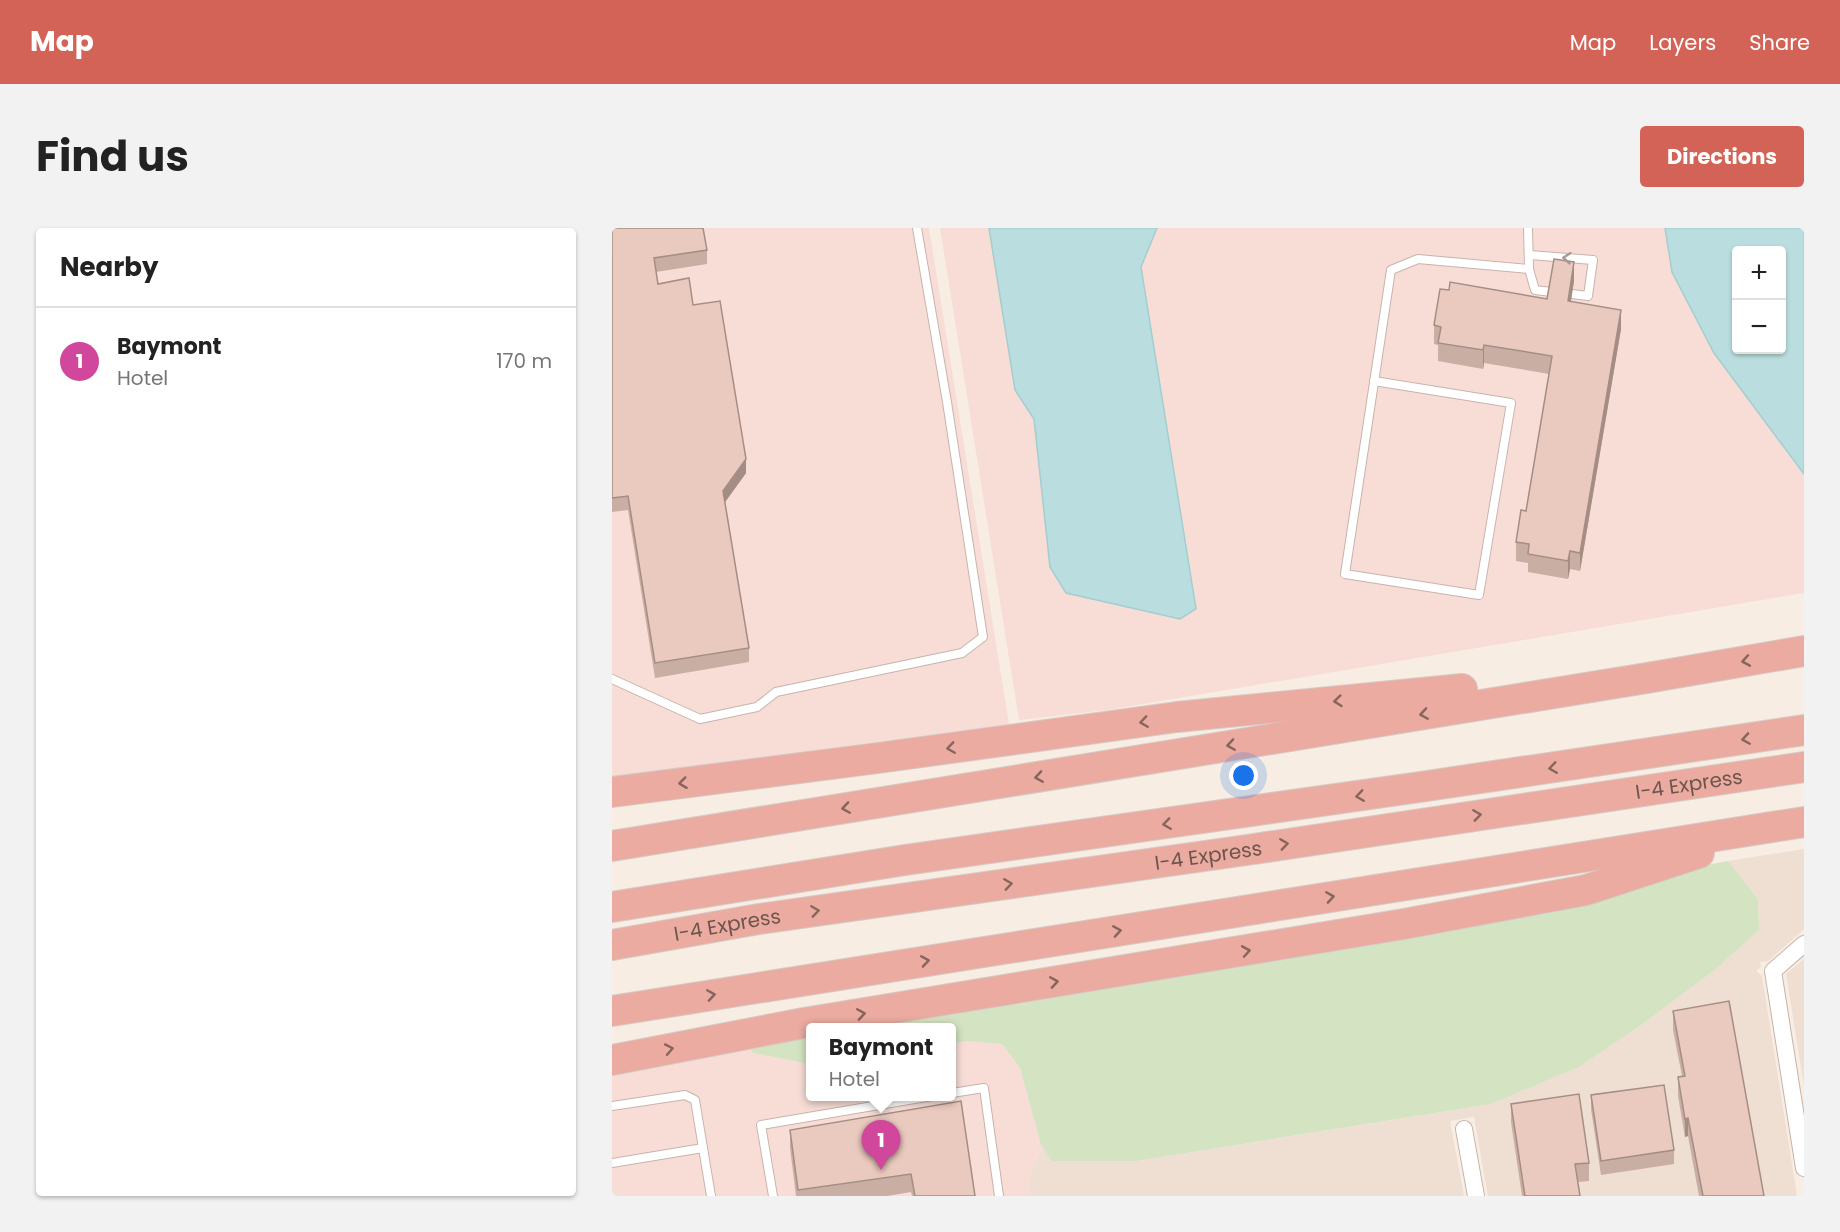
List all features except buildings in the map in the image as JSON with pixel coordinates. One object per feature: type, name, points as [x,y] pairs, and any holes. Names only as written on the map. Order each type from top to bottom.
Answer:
[{"type":"highway","points":[[612,846],[1804,651]]},
{"type":"highway","points":[[612,792],[1177,717],[1549,680],[1647,678]]},
{"type":"highway","name":"I-4 Express","points":[[612,907],[905,860],[1420,788],[1804,730]]},
{"type":"highway","name":"I-4 Express","points":[[612,945],[759,919],[1804,767]]},
{"type":"highway","points":[[612,1011],[1794,823]]},
{"type":"highway","points":[[612,1060],[804,1023],[1356,932],[1586,890],[1794,823]]},
{"type":"street","points":[[1804,944],[1773,971],[1804,1168]]},
{"type":"street","points":[[1464,1129],[1476,1196]]},
{"type":"lane","points":[[612,679],[700,719],[757,707],[776,692],[963,653],[983,637],[917,228]]},
{"type":"lane","points":[[1528,228],[1529,269],[1535,290],[1552,292]]},
{"type":"lane","points":[[1530,255],[1593,260],[1588,296],[1572,294]]},
{"type":"lane","points":[[1374,381],[1512,403],[1479,595],[1345,574],[1374,381],[1391,270],[1418,259],[1529,269]]},
{"type":"lane","points":[[956,1092],[984,1088],[999,1196]]},
{"type":"lane","points":[[612,1107],[685,1095],[695,1100],[711,1196]]},
{"type":"lane","points":[[773,1196],[761,1125],[903,1101]]},
{"type":"lane","points":[[612,1163],[703,1148]]},
{"type":"shaded area","points":[[612,228],[929,228],[1010,730],[612,778]]},
{"type":"shaded area","points":[[940,228],[989,228],[1015,389],[1034,419],[1050,566],[1196,608],[1141,267],[1157,228],[1665,228],[1672,272],[1714,353],[1804,474],[1804,593],[1107,710],[1019,720]]},
{"type":"shaded area","points":[[1804,849],[1804,929],[1768,961],[1760,962],[1761,967],[1756,971],[1762,976],[1797,1196],[1488,1196],[1474,1117],[1450,1121],[1464,1196],[1030,1196],[1027,1181],[1042,1147],[1053,1161],[1138,1161],[1491,1104],[1579,1067],[1640,1026],[1716,969],[1759,930],[1758,899],[1728,861]]},
{"type":"shaded area","points":[[1804,959],[1804,1085],[1786,974]]},
{"type":"shaded area","points":[[966,1041],[1002,1044],[1020,1068],[1042,1147],[1027,1181],[1030,1196],[612,1196],[612,1071],[747,1045],[753,1053],[806,1063],[806,1101],[956,1101],[956,1043]]},
{"type":"green space","points":[[1728,861],[1758,899],[1759,930],[1716,969],[1640,1026],[1579,1067],[1491,1104],[1137,1161],[1052,1161],[1041,1145],[1020,1068],[1002,1044],[966,1041],[956,1043],[956,1023],[869,1023]]},
{"type":"green space","points":[[806,1034],[806,1063],[753,1053],[747,1045]]},
{"type":"water","points":[[989,228],[1157,228],[1141,267],[1196,609],[1180,619],[1066,593],[1050,567],[1034,419],[1015,390]]},
{"type":"water","points":[[1665,228],[1804,228],[1804,474],[1714,353],[1672,272]]},
{"type":"place","name":"Baymont","points":[[881,1170]]}]
